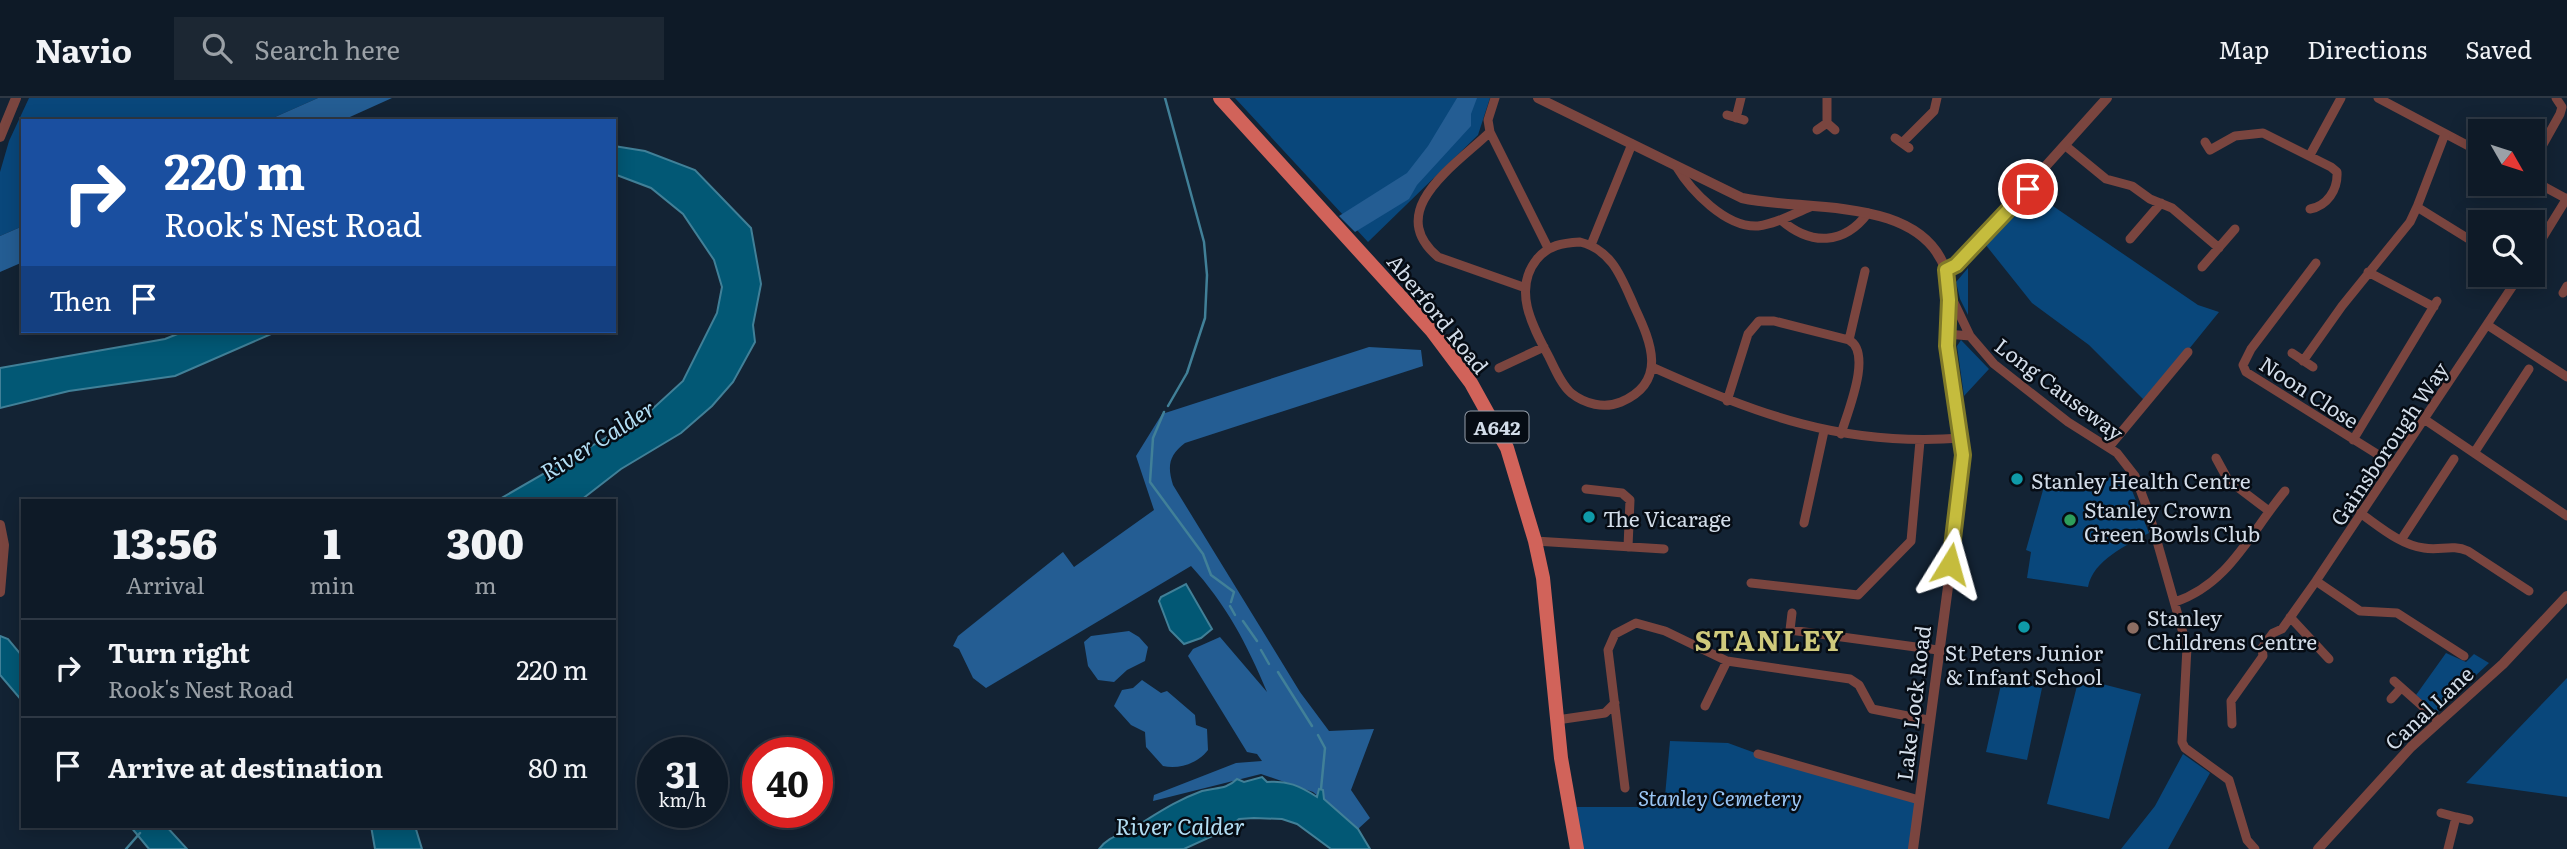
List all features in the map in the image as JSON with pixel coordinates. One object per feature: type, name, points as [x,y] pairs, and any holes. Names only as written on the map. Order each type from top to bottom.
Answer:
[{"type":"main road","name":"Aberford Road","points":[[1220,98],[1432,331],[1471,383],[1507,448],[1535,541],[1543,578],[1557,720],[1569,813],[1577,849]]},
{"type":"street","points":[[0,136],[16,98]]},
{"type":"street","points":[[1494,98],[1488,120],[1490,132],[1548,248]]},
{"type":"street","points":[[1538,98],[1742,198],[1868,213],[1887,218],[1914,232],[1938,253],[1946,270],[1964,257],[2067,147],[2108,98]]},
{"type":"street","points":[[1736,118],[1741,98]]},
{"type":"street","points":[[1827,98],[1827,122],[1835,130]]},
{"type":"street","points":[[1902,143],[1934,111],[1937,98]]},
{"type":"street","points":[[2310,155],[2341,98]]},
{"type":"street","points":[[2378,98],[2468,146]]},
{"type":"street","points":[[2545,141],[2562,107],[2556,98]]},
{"type":"street","points":[[1817,131],[1827,122]]},
{"type":"street","points":[[1490,132],[1424,195],[1418,209],[1417,226],[1428,249],[1438,257],[1523,287]]},
{"type":"street","points":[[2205,142],[2210,150],[2235,136],[2248,132],[2263,133],[2310,155],[2337,173],[2337,181],[2328,201],[2320,207],[2310,209]]},
{"type":"street","points":[[2303,361],[2368,272],[2410,222],[2445,134]]},
{"type":"street","points":[[1591,245],[1632,144]]},
{"type":"street","points":[[2067,147],[2106,179],[2132,186],[2172,208],[2219,248]]},
{"type":"street","points":[[1676,166],[1684,179],[1736,222],[1761,226],[1810,207]]},
{"type":"street","points":[[2545,187],[2567,198],[2545,234]]},
{"type":"street","points":[[2130,239],[2161,204]]},
{"type":"street","points":[[2417,207],[2468,239]]},
{"type":"street","points":[[1781,220],[1802,236],[1828,239],[1850,232],[1868,213]]},
{"type":"street","points":[[2202,267],[2235,229]]},
{"type":"street","points":[[1568,242],[1591,245],[1617,268],[1650,339],[1651,368],[1643,386],[1628,399],[1615,405],[1595,405],[1569,391],[1544,347],[1528,312],[1523,287],[1531,267],[1548,248],[1568,242]]},
{"type":"street","name":"Noon Close","points":[[2313,263],[2251,349],[2243,365],[2250,377],[2393,464]]},
{"type":"street","name":"Lake Lock Road","points":[[1913,849],[1928,720],[1962,482],[1962,438],[1947,334],[1949,292],[1946,270]]},
{"type":"street","points":[[1849,340],[1865,271]]},
{"type":"street","points":[[2353,440],[2435,304],[2368,272]]},
{"type":"street","name":"Gainsborough Way","points":[[2232,723],[2231,701],[2263,656],[2262,648],[2273,633],[2282,629],[2316,581],[2513,287]]},
{"type":"street","name":"Long Causeway","points":[[1949,292],[1970,336],[1994,364],[2068,422],[2109,447],[2127,463],[2135,475],[2187,647],[2181,736],[2185,748],[2229,780],[2247,840],[2255,849]]},
{"type":"street","points":[[1727,401],[1748,334],[1759,321],[1774,321],[1849,340],[1858,347],[1861,360],[1841,434]]},
{"type":"street","points":[[2489,326],[2567,377]]},
{"type":"street","name":"Long Causeway","points":[[1947,334],[1970,336]]},
{"type":"street","points":[[1499,368],[1544,347]]},
{"type":"street","points":[[2109,447],[2188,352]]},
{"type":"street","points":[[2292,353],[2313,367]]},
{"type":"street","points":[[1651,368],[1727,401],[1824,431],[1920,441],[1962,438]]},
{"type":"street","points":[[2474,453],[2529,375]]},
{"type":"street","points":[[2424,419],[2565,511]]},
{"type":"street","points":[[1804,523],[1824,431]]},
{"type":"street","points":[[1751,583],[1858,595],[1911,541],[1920,441]]},
{"type":"street","points":[[2216,458],[2228,480],[2269,511]]},
{"type":"street","points":[[2401,540],[2442,487],[2454,460]]},
{"type":"street","points":[[2213,485],[2228,480]]},
{"type":"street","points":[[1586,489],[1622,493],[1630,499],[1632,505],[1628,547]]},
{"type":"street","points":[[2175,602],[2196,595],[2219,578],[2285,491]]},
{"type":"street","points":[[2360,513],[2401,540],[2426,549],[2458,547],[2529,591]]},
{"type":"street","points":[[0,525],[4,545],[0,593]]},
{"type":"street","points":[[1535,541],[1664,549]]},
{"type":"street","points":[[2316,581],[2360,611],[2397,613],[2461,654],[2451,661]]},
{"type":"street","name":"Canal Lane","points":[[2318,849],[2411,747],[2519,648],[2567,596]]},
{"type":"street","points":[[1792,613],[1790,630],[1938,650]]},
{"type":"street","points":[[2290,617],[2329,659]]},
{"type":"street","points":[[1625,788],[1610,644],[1615,634],[1636,623],[1649,625],[1727,661],[1850,679],[1859,685],[1872,709],[1928,720]]},
{"type":"street","points":[[1705,708],[1727,661]]},
{"type":"street","points":[[2391,699],[2398,685],[2439,720]]},
{"type":"street","points":[[1557,720],[1605,713],[1615,703]]},
{"type":"street","points":[[1758,754],[1919,800]]},
{"type":"street","points":[[2441,813],[2469,820]]},
{"type":"street","points":[[2448,849],[2456,817]]},
{"type":"green space","points":[[29,98],[318,98],[271,119],[21,119],[21,227],[0,236],[0,172],[9,141]]},
{"type":"green space","points":[[1235,98],[1490,98],[1478,135],[1368,242]]},
{"type":"green space","points":[[2028,189],[2198,305],[2219,312],[2146,402],[2089,345],[2032,303],[1981,239]]},
{"type":"green space","points":[[1968,268],[1968,315],[1956,282]]},
{"type":"green space","points":[[1961,340],[1989,369],[1964,396],[1957,346]]},
{"type":"green space","points":[[2125,473],[2149,533],[2104,561],[2091,577],[2088,587],[2027,578],[2031,552],[2026,550],[2045,483],[2079,487]]},
{"type":"green space","points":[[2446,653],[2466,662],[2474,654],[2489,663],[2437,712],[2416,695]]},
{"type":"green space","points":[[2079,678],[2141,694],[2109,819],[2047,804]]},
{"type":"green space","points":[[2567,678],[2567,797],[2466,783]]},
{"type":"green space","points":[[2002,680],[2042,688],[2027,760],[1986,752]]},
{"type":"green space","name":"Stanley Cemetery","points":[[1670,741],[1728,743],[1919,800],[1913,849],[1577,849],[1568,807],[1664,807]]},
{"type":"green space","points":[[2183,754],[2210,773],[2168,849],[2121,849],[2155,806]]},
{"type":"shaded area","points":[[318,98],[392,98],[345,119],[271,119]]},
{"type":"shaded area","points":[[1457,98],[1477,98],[1471,114],[1471,126],[1417,185],[1409,199],[1355,232],[1339,216],[1407,173],[1428,146]]},
{"type":"shaded area","points":[[21,227],[21,263],[0,272],[0,236]]},
{"type":"shaded area","points":[[1369,347],[1421,350],[1423,366],[1185,443],[1176,452],[1170,467],[1173,485],[1300,692],[1329,731],[1374,729],[1351,790],[1370,818],[1358,829],[1313,792],[1261,774],[1153,801],[1154,795],[1236,763],[1262,761],[1257,754],[1247,752],[1188,656],[1193,649],[1220,637],[1267,692],[1235,625],[1191,566],[986,688],[973,678],[959,649],[953,646],[958,636],[1063,552],[1074,567],[1154,510],[1136,456],[1162,414]]},
{"type":"shaded area","points":[[1129,631],[1148,647],[1145,661],[1127,670],[1114,682],[1098,680],[1088,666],[1084,642],[1091,636]]},
{"type":"shaded area","points":[[1142,680],[1161,693],[1167,691],[1195,715],[1196,725],[1207,729],[1208,750],[1199,759],[1182,766],[1163,766],[1146,747],[1145,732],[1131,725],[1114,706],[1122,690],[1133,688]]},
{"type":"water","name":"River Calder","points":[[616,146],[645,151],[695,170],[751,228],[761,284],[753,325],[755,342],[733,382],[712,406],[681,433],[621,469],[582,499],[500,499],[647,414],[683,381],[717,313],[722,287],[714,260],[683,214],[651,188],[616,175]]},
{"type":"water","points":[[180,333],[273,333],[175,376],[69,391],[0,408],[0,368],[165,339]]},
{"type":"water","points":[[1186,584],[1212,629],[1201,638],[1184,644],[1170,630],[1159,601],[1161,597]]},
{"type":"water","points":[[0,636],[8,639],[21,655],[21,700],[0,675]]},
{"type":"water","name":"River Calder","points":[[1262,777],[1267,782],[1293,785],[1317,797],[1319,789],[1323,790],[1324,799],[1358,829],[1370,849],[1331,849],[1297,824],[1282,819],[1254,818],[1239,819],[1226,830],[1184,849],[1099,849],[1112,838],[1202,791],[1225,787],[1237,779],[1244,782]]},
{"type":"water","points":[[132,828],[168,828],[187,849],[149,849]]},
{"type":"water","points":[[371,828],[416,828],[422,849],[375,849]]},
{"type":"waterway","points":[[1165,98],[1204,242],[1207,275],[1205,318],[1187,373],[1168,406]]},
{"type":"waterway","points":[[1164,412],[1153,438],[1150,482],[1203,554],[1211,575],[1234,592],[1231,602]]},
{"type":"waterway","points":[[1230,606],[1235,615]]},
{"type":"waterway","points":[[1243,621],[1257,641]]},
{"type":"waterway","points":[[1261,650],[1269,664]]},
{"type":"waterway","points":[[1278,672],[1312,726]]},
{"type":"waterway","points":[[1318,735],[1325,748],[1321,789]]},
{"type":"waterway","points":[[126,849],[140,833]]},
{"type":"place","name":"Stanley Health Centre","points":[[2017,479]]},
{"type":"place","name":"The Vicarage","points":[[1589,517]]},
{"type":"place","name":"Stanley Crown Green Bowls Club","points":[[2070,520]]},
{"type":"place","name":"St Peters Junior & Infant School","points":[[2024,627]]},
{"type":"place","name":"Stanley Childrens Centre","points":[[2133,628]]},
{"type":"district","name":"STANLEY","points":[[1770,639]]},
{"type":"route","points":[[1950,564],[1962,482],[1963,455],[1947,346],[1949,300],[1946,270],[1956,265],[2028,189]]}]
